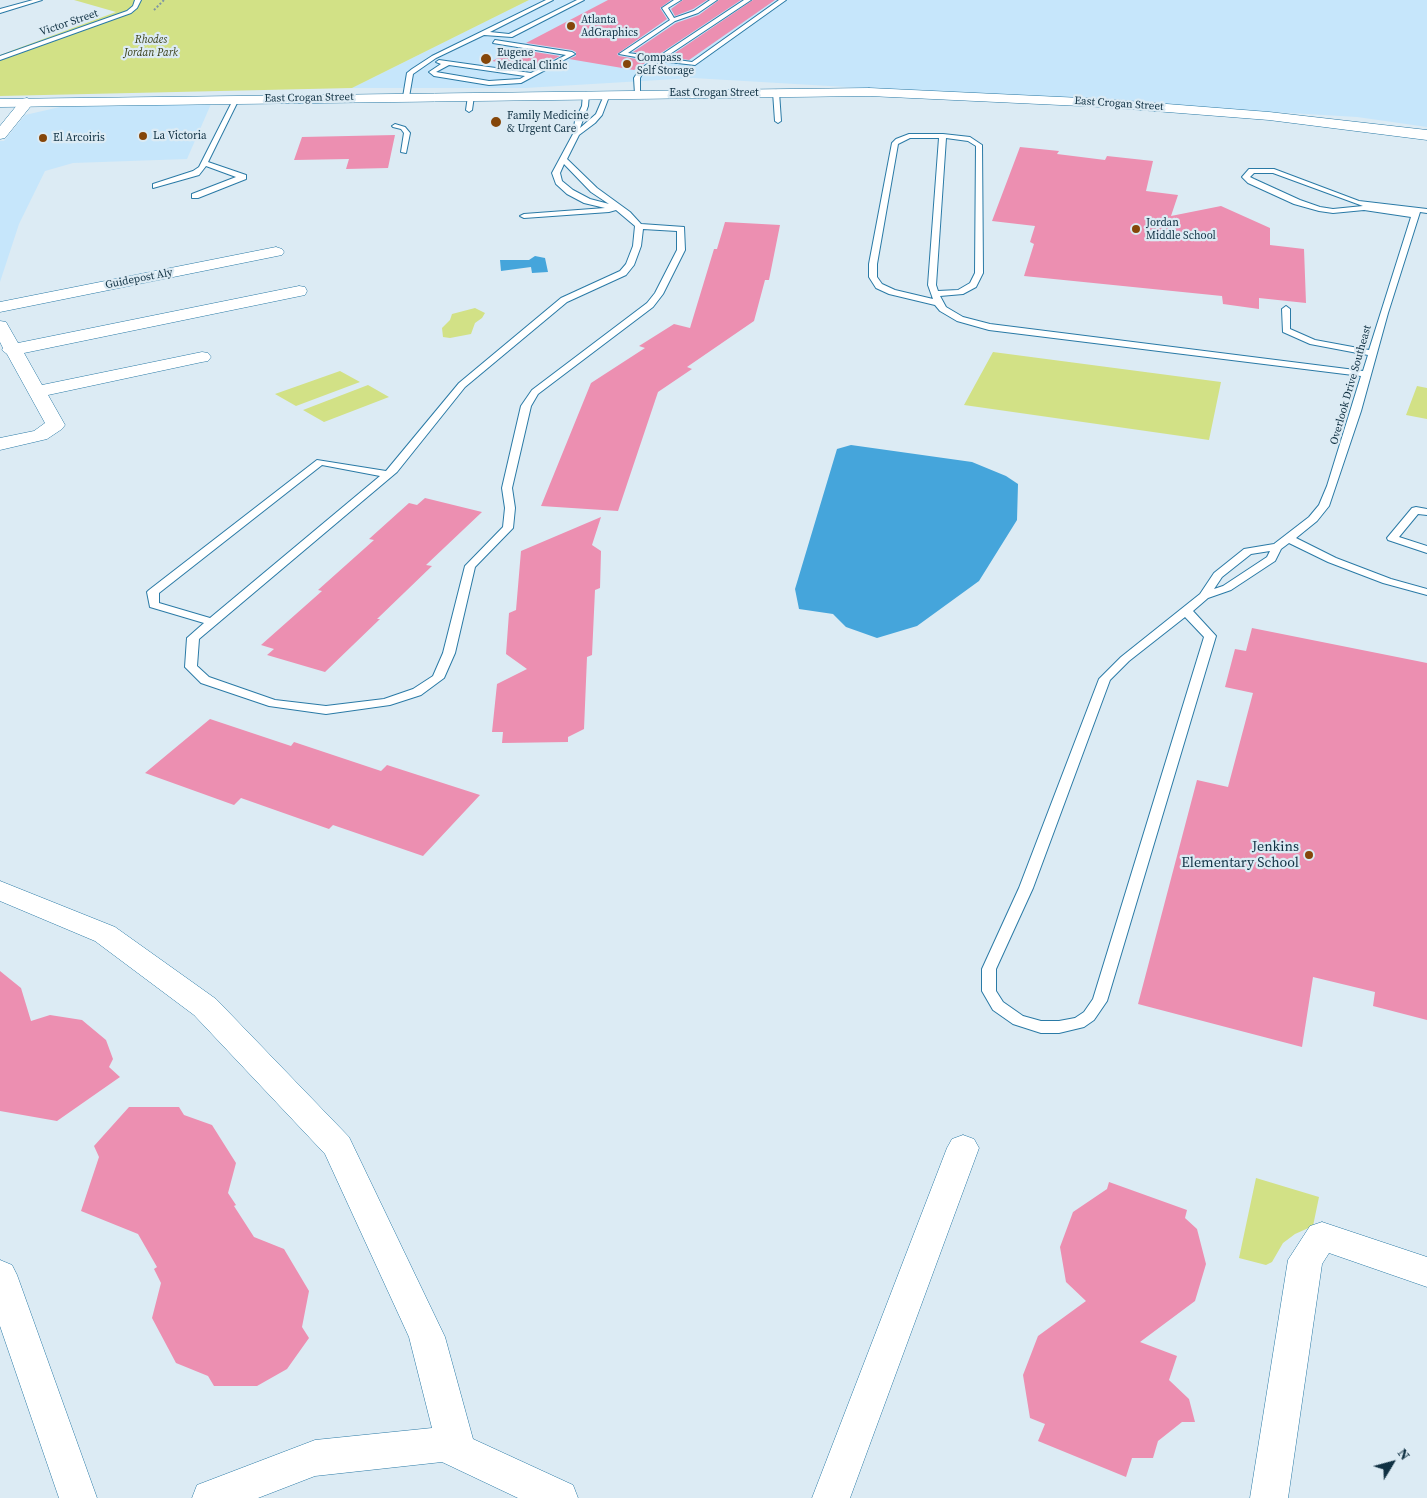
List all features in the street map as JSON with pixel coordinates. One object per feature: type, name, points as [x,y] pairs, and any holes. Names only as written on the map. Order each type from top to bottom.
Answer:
[{"type":"main road","name":"East Crogan Street","points":[[0,103],[406,97],[470,103],[586,94],[869,92],[1103,103],[1269,116],[1427,135]]},
{"type":"street","points":[[0,134],[27,102]]},
{"type":"street","name":"Guidepost Aly","points":[[1,307],[276,252]]},
{"type":"street","points":[[12,350],[299,291]]},
{"type":"street","points":[[0,326],[55,425],[40,435],[0,444]]},
{"type":"street","points":[[37,392],[202,357]]},
{"type":"street","points":[[0,890],[105,934],[205,1007],[338,1146],[427,1337],[458,1450]]},
{"type":"street","points":[[832,1498],[963,1148]]},
{"type":"street","points":[[1269,1498],[1305,1260],[1322,1236],[1427,1272]]},
{"type":"street","points":[[0,1275],[78,1498]]},
{"type":"street","points":[[211,1498],[315,1458],[444,1444],[558,1498]]},
{"type":"lane","points":[[0,11],[39,0]]},
{"type":"lane","name":"Victor Street","points":[[0,58],[129,12],[135,7],[138,0]]},
{"type":"lane","points":[[406,97],[410,73],[472,38],[550,0]]},
{"type":"lane","points":[[484,33],[510,36],[581,0]]},
{"type":"lane","points":[[673,20],[665,8],[678,0]]},
{"type":"lane","points":[[714,0],[696,12],[673,20],[622,54],[693,64],[784,0]]},
{"type":"lane","points":[[638,93],[636,84],[639,74],[748,0]]},
{"type":"lane","points":[[541,5],[565,8]]},
{"type":"lane","points":[[448,63],[432,72],[434,74],[489,83],[521,81],[572,54],[472,38]]},
{"type":"lane","points":[[430,60],[532,76]]},
{"type":"lane","points":[[776,92],[778,121]]},
{"type":"lane","points":[[586,94],[576,134],[556,173],[559,182],[576,186],[619,209],[639,226],[681,229],[681,250],[659,294],[650,306],[535,392],[526,406],[506,488],[510,508],[508,528],[470,566],[449,653],[438,678],[417,692],[386,702],[326,710],[273,703],[205,680],[191,667],[193,638],[388,474],[462,385],[564,300],[623,273],[630,265],[637,246],[639,226]]},
{"type":"lane","points":[[576,134],[596,119],[602,111],[606,94]]},
{"type":"lane","points":[[156,186],[196,173],[204,163],[236,99]]},
{"type":"lane","points":[[395,126],[403,128],[407,133],[404,152]]},
{"type":"lane","points":[[935,294],[960,292],[973,285],[979,273],[980,145],[970,139],[943,136],[909,136],[895,143],[873,264],[873,277],[879,286],[892,292],[938,303]]},
{"type":"lane","points":[[943,136],[932,284],[938,303],[943,309],[960,319],[989,327],[1367,374]]},
{"type":"lane","points":[[564,160],[576,186],[587,201],[619,209]]},
{"type":"lane","points":[[195,196],[243,177],[204,163]]},
{"type":"lane","points":[[1252,171],[1274,171],[1358,203],[1420,212],[1364,208],[1333,211],[1319,209],[1297,202],[1246,177],[1252,171]]},
{"type":"lane","points":[[524,216],[619,209]]},
{"type":"lane","name":"Overlook Drive Southeast","points":[[1277,547],[1313,519],[1324,506],[1332,486],[1372,353],[1420,212]]},
{"type":"lane","points":[[1286,309],[1286,330],[1313,342],[1372,353]]},
{"type":"lane","points":[[212,622],[154,605],[153,592],[320,462],[388,474]]},
{"type":"lane","points":[[1427,512],[1416,510],[1392,538],[1427,550]]},
{"type":"lane","points":[[1290,538],[1332,560],[1387,581],[1427,592]]},
{"type":"lane","points":[[1204,596],[1226,588],[1271,559],[1277,547]]},
{"type":"lane","points":[[1186,611],[1210,636],[1100,1001],[1089,1016],[1079,1022],[1059,1027],[1041,1027],[1018,1020],[998,1006],[989,991],[989,969],[1026,888],[1105,679],[1125,659],[1204,596],[1218,575],[1248,551],[1277,547]]},
{"type":"shaded area","points":[[529,0],[1427,0],[1427,127],[1357,117],[693,78],[525,88],[352,88]]},
{"type":"shaded area","points":[[211,104],[187,159],[73,163],[45,171],[19,224],[0,282],[0,141],[4,141],[25,115],[60,107]]},
{"type":"green space","name":"Rhodes Jordan Park","points":[[74,0],[529,0],[352,88],[0,96],[0,55],[116,12]]},
{"type":"green space","points":[[475,308],[485,313],[475,323],[471,334],[450,338],[443,337],[442,328],[450,320],[452,314]]},
{"type":"green space","points":[[993,352],[1221,382],[1209,440],[964,405]]},
{"type":"green space","points":[[340,371],[360,382],[296,406],[275,394]]},
{"type":"green space","points":[[368,385],[389,397],[324,422],[303,410]]},
{"type":"green space","points":[[1417,386],[1427,388],[1427,419],[1406,415]]},
{"type":"green space","points":[[1256,1178],[1319,1197],[1313,1226],[1295,1234],[1283,1243],[1272,1262],[1266,1265],[1239,1258]]},
{"type":"water","points":[[535,256],[545,258],[548,272],[532,273],[531,267],[501,271],[500,260],[529,260]]},
{"type":"water","points":[[851,445],[972,462],[1006,476],[1018,484],[1017,520],[979,581],[917,626],[877,638],[846,627],[833,614],[799,609],[795,589],[837,449]]},
{"type":"building","points":[[608,0],[671,0],[660,8],[667,19],[617,54],[619,56],[648,61],[634,70],[569,59],[576,56],[576,52],[526,43]]},
{"type":"building","points":[[683,0],[707,0],[693,9],[675,16],[671,9]]},
{"type":"building","points":[[719,0],[741,0],[658,55],[633,52],[676,23],[699,15]]},
{"type":"building","points":[[753,0],[775,0],[689,60],[669,57]]},
{"type":"building","points":[[516,49],[560,56],[536,68],[492,61]]},
{"type":"building","points":[[395,135],[388,168],[346,169],[349,159],[294,160],[302,137]]},
{"type":"building","name":"Jordan Middle School","points":[[1020,147],[1059,151],[1057,154],[1105,160],[1107,156],[1153,161],[1146,191],[1178,195],[1171,216],[1221,206],[1270,228],[1270,245],[1304,249],[1306,303],[1259,298],[1259,309],[1223,304],[1222,296],[1024,276],[1034,244],[1030,242],[1035,226],[992,221]]},
{"type":"building","points":[[725,222],[780,225],[769,280],[765,280],[754,321],[687,367],[692,369],[658,392],[618,511],[541,506],[591,383],[645,348],[639,346],[674,324],[690,328],[714,249],[717,249]]},
{"type":"building","points":[[425,498],[482,512],[426,565],[432,566],[325,672],[267,655],[274,649],[261,645],[322,591],[318,590],[374,540],[369,539],[409,503],[417,505]]},
{"type":"building","points":[[601,517],[592,545],[601,551],[600,588],[595,590],[592,655],[587,657],[584,729],[568,737],[568,742],[502,743],[503,732],[492,732],[497,684],[527,669],[506,654],[509,613],[516,610],[521,551]]},
{"type":"building","name":"Jenkins Elementary School","points":[[1252,628],[1427,663],[1427,1020],[1373,1006],[1375,992],[1313,977],[1302,1047],[1138,1004],[1197,780],[1228,787],[1253,693],[1225,687],[1235,649],[1246,651]]},
{"type":"building","points":[[210,719],[291,746],[294,742],[381,771],[387,765],[480,795],[423,856],[333,825],[329,829],[241,798],[234,805],[145,773]]},
{"type":"building","points":[[0,971],[21,988],[31,1021],[50,1015],[82,1020],[106,1040],[113,1059],[109,1067],[120,1077],[57,1121],[0,1111]]},
{"type":"building","points":[[129,1107],[179,1107],[184,1115],[212,1125],[236,1163],[228,1193],[236,1205],[234,1206],[254,1237],[284,1249],[309,1291],[302,1327],[309,1338],[287,1369],[257,1386],[214,1386],[208,1376],[176,1363],[152,1318],[161,1283],[154,1269],[157,1267],[138,1234],[81,1211],[99,1157],[94,1146]]},
{"type":"building","points":[[1109,1182],[1187,1210],[1185,1218],[1197,1229],[1206,1264],[1195,1301],[1140,1342],[1177,1356],[1169,1380],[1189,1399],[1195,1422],[1182,1422],[1158,1441],[1153,1458],[1132,1458],[1126,1477],[1038,1441],[1045,1424],[1030,1418],[1023,1375],[1038,1336],[1086,1301],[1066,1282],[1060,1247],[1073,1212],[1107,1189]]},
{"type":"place","name":"Atlanta AdGraphics","points":[[571,26]]},
{"type":"place","name":"Eugene Medical Clinic","points":[[486,59]]},
{"type":"place","name":"Compass Self Storage","points":[[627,64]]},
{"type":"place","name":"Family Medicine & Urgent Care","points":[[496,122]]},
{"type":"place","name":"La Victoria","points":[[143,136]]},
{"type":"place","name":"El Arcoiris","points":[[43,138]]},
{"type":"place","name":"Jordan Middle School","points":[[1136,229]]},
{"type":"place","name":"Jenkins Elementary School","points":[[1309,855]]}]
